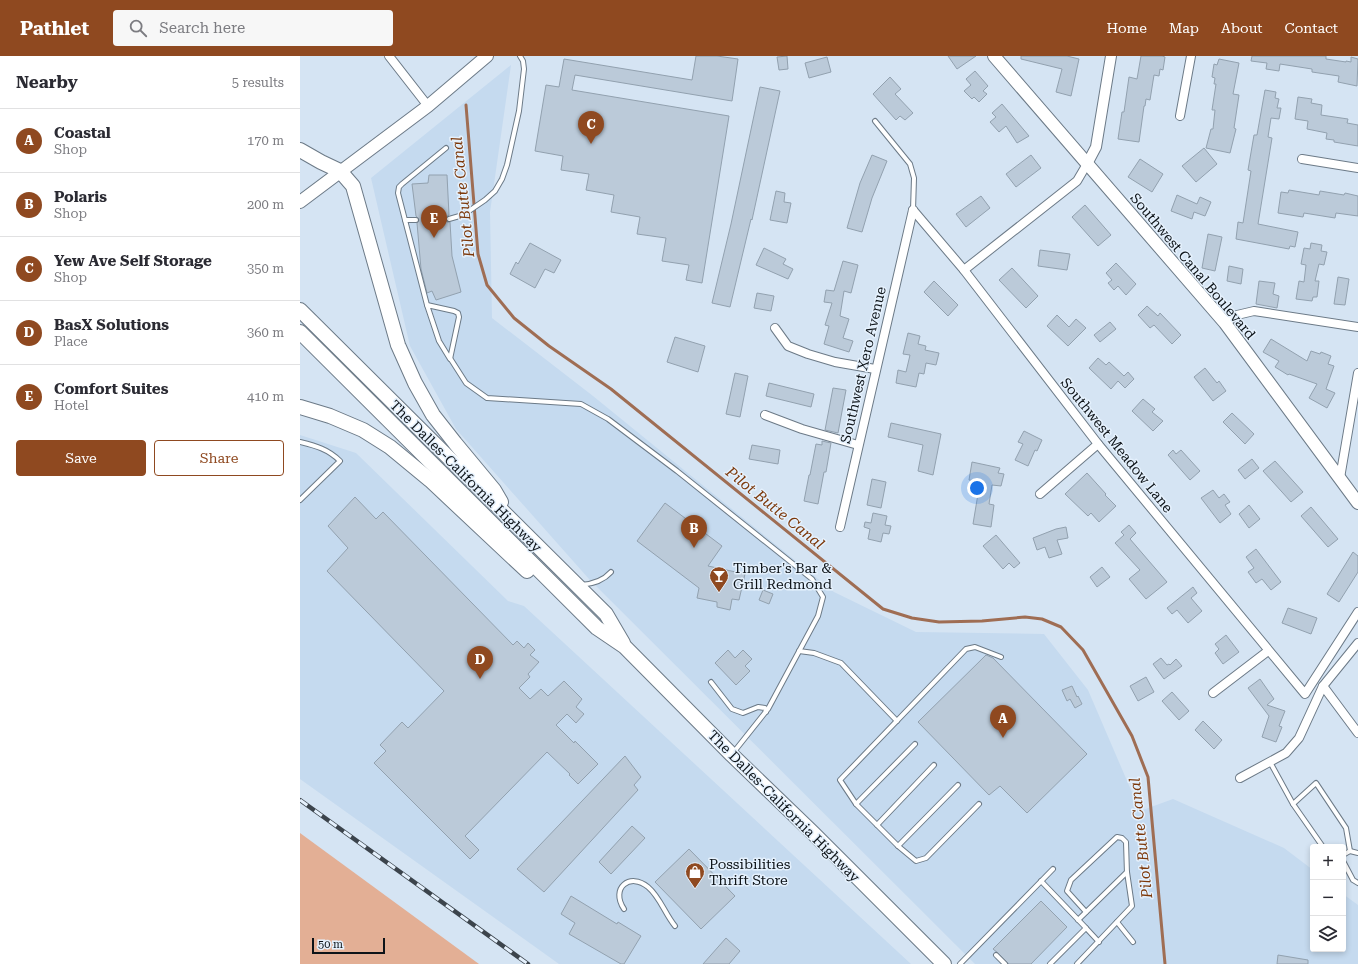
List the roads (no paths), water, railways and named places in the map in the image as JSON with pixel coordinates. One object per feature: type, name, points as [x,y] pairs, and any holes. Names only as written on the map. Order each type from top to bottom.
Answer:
[{"type":"highway","points":[[300,150],[340,171],[353,186],[398,345],[415,383],[433,415],[455,444],[494,490],[517,526]]},
{"type":"highway","name":"The Dalles-California Highway","points":[[300,310],[606,614],[625,647]]},
{"type":"highway","name":"The Dalles-California Highway","points":[[300,332],[597,628],[625,647],[944,964]]},
{"type":"highway","points":[[300,407],[330,416],[363,430],[390,447],[430,480],[529,573],[568,599]]},
{"type":"main road","points":[[300,202],[428,106],[487,56]]},
{"type":"main road","name":"Southwest Canal Boulevard","points":[[994,56],[1225,323],[1358,502]]},
{"type":"street","points":[[389,56],[428,106]]},
{"type":"street","points":[[964,270],[1077,181],[1096,147],[1111,56]]},
{"type":"street","points":[[1180,116],[1191,56]]},
{"type":"street","points":[[1302,159],[1358,168]]},
{"type":"street","name":"Southwest Meadow Lane","points":[[913,210],[964,270],[1098,444],[1305,694],[1358,612]]},
{"type":"street","name":"Southwest Xero Avenue","points":[[840,527],[875,369],[913,210]]},
{"type":"street","points":[[1225,323],[1237,315],[1254,312],[1358,327]]},
{"type":"street","points":[[775,328],[788,346],[835,362],[875,369]]},
{"type":"street","points":[[1340,478],[1358,373]]},
{"type":"street","points":[[765,414],[802,429],[858,445]]},
{"type":"street","points":[[1040,494],[1098,444]]},
{"type":"street","points":[[1240,778],[1286,753],[1299,738],[1323,686],[1358,644]]},
{"type":"street","points":[[1213,693],[1268,651]]},
{"type":"street","points":[[1323,686],[1358,733]]},
{"type":"lane","points":[[449,218],[463,215],[485,200],[495,191],[502,179],[507,165],[519,111],[524,69],[523,61],[520,56]]},
{"type":"lane","points":[[875,121],[910,164],[914,178],[913,210]]},
{"type":"lane","points":[[446,148],[399,187],[398,193],[427,305],[438,341],[466,383],[488,398],[581,404],[608,418],[812,579],[823,597],[818,616],[766,712],[732,754]]},
{"type":"lane","points":[[405,220],[416,220]]},
{"type":"lane","points":[[427,305],[458,313],[459,316],[450,358]]},
{"type":"lane","points":[[300,442],[333,453],[340,461],[300,500]]},
{"type":"lane","points":[[577,585],[588,584],[604,579],[611,572]]},
{"type":"lane","points":[[979,804],[926,858],[916,861],[898,846],[856,804],[840,780],[966,650],[975,647],[1001,658]]},
{"type":"lane","points":[[800,651],[841,663],[897,721]]},
{"type":"lane","points":[[711,682],[732,709],[743,713],[758,707],[765,708],[766,712]]},
{"type":"lane","points":[[856,804],[915,744]]},
{"type":"lane","points":[[1270,762],[1293,804],[1320,844]]},
{"type":"lane","points":[[877,825],[934,765]]},
{"type":"lane","points":[[1293,804],[1316,783],[1346,828],[1350,851]]},
{"type":"lane","points":[[898,846],[958,785]]},
{"type":"lane","points":[[1077,964],[1132,906],[1127,874],[1126,842],[1122,838],[1117,837],[1071,880],[1067,891],[1086,912]]},
{"type":"lane","points":[[1346,853],[1350,851],[1358,853]]},
{"type":"lane","points":[[1346,867],[1353,880],[1358,883]]},
{"type":"lane","points":[[960,964],[1053,869]]},
{"type":"lane","points":[[1078,920],[1127,872],[1127,874]]},
{"type":"lane","points":[[624,909],[619,898],[622,886],[632,881],[639,882],[647,886],[656,895],[675,926]]},
{"type":"lane","points":[[1041,881],[1099,942]]},
{"type":"lane","points":[[1117,922],[1133,942]]},
{"type":"lane","points":[[1050,964],[1086,928]]},
{"type":"lane","points":[[996,955],[1004,964]]},
{"type":"waterway","name":"Pilot Butte Canal","points":[[466,105],[478,254],[487,285],[514,318],[549,346],[611,389],[883,609],[912,618],[939,622],[982,621],[1025,617],[1042,619],[1061,627],[1083,650],[1132,736],[1148,777],[1165,964]]},
{"type":"railway","points":[[300,800],[528,964]]},
{"type":"place","name":"Yew Ave Self Storage","points":[[591,144]]},
{"type":"place","name":"Comfort Suites","points":[[434,238]]},
{"type":"place","name":"Polaris","points":[[694,548]]},
{"type":"place","name":"Timber's Bar & Grill Redmond","points":[[719,593]]},
{"type":"place","name":"BasX Solutions","points":[[480,679]]},
{"type":"place","name":"Coastal","points":[[1003,738]]},
{"type":"place","name":"Possibilities Thrift Store","points":[[695,889]]}]
